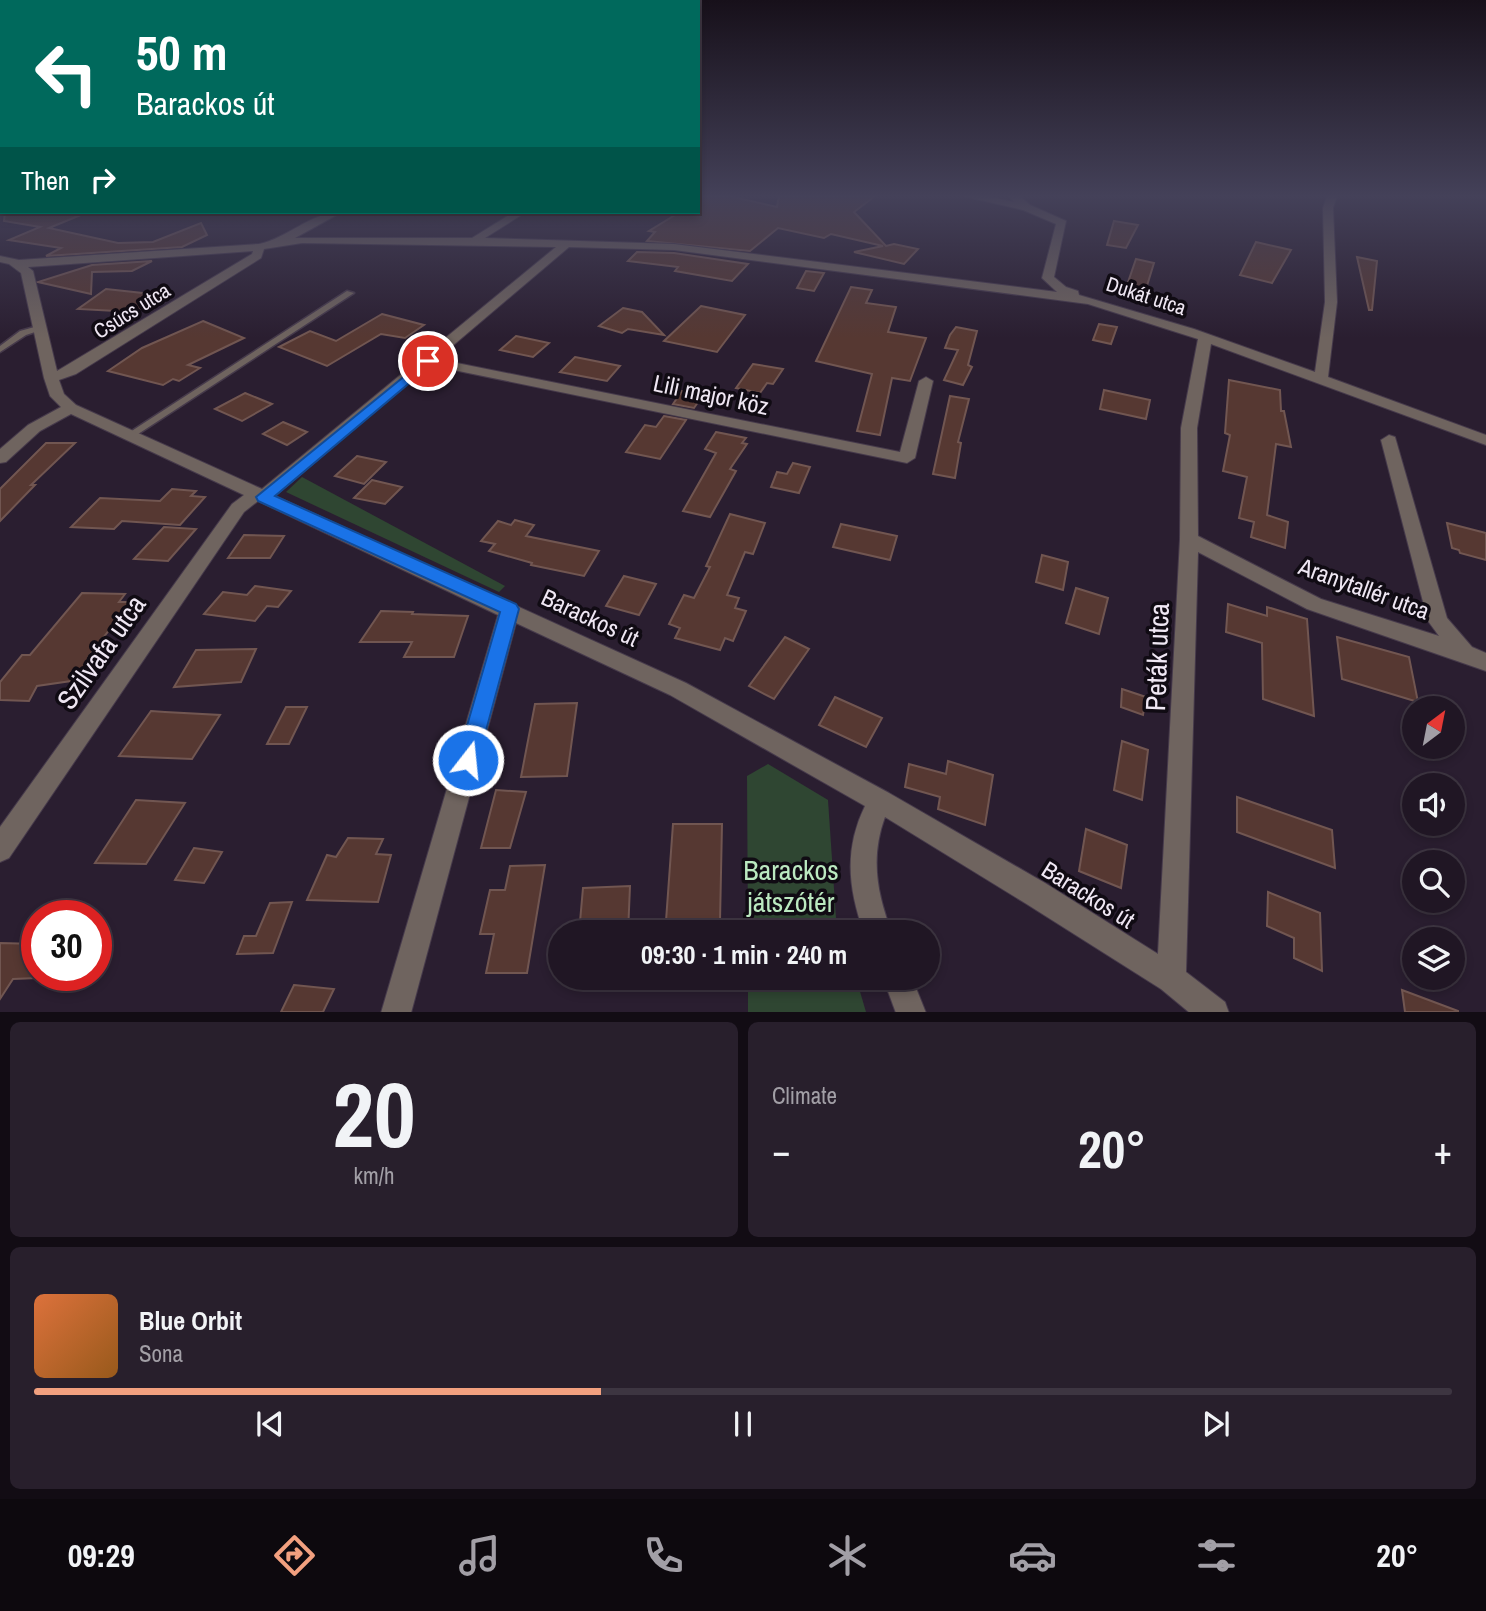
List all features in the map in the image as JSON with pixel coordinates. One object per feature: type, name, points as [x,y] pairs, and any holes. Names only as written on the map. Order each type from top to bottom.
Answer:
[{"type":"street","name":"Dukát utca","points":[[274,244],[279,243]]},
{"type":"street","name":"Szilvafa utca","points":[[0,849],[239,508],[260,496],[428,361],[567,243]]},
{"type":"street","name":"Dukát utca","points":[[572,243],[709,250],[1089,300],[1150,317],[1205,339],[1321,377],[1486,440]]},
{"type":"street","points":[[1057,243],[1048,278],[1062,290],[1089,300]]},
{"type":"street","points":[[1321,377],[1331,302],[1329,243]]},
{"type":"street","points":[[0,259],[18,264],[274,244]]},
{"type":"street","name":"Csúcs utca","points":[[51,378],[71,371],[257,256],[259,247]]},
{"type":"street","name":"Barackos út","points":[[18,264],[27,271],[38,328],[57,396],[71,408],[678,689],[880,801],[1080,920],[1171,979],[1213,1012]]},
{"type":"street","name":"Peták utca","points":[[1171,979],[1189,538],[1189,428],[1205,339]]},
{"type":"street","name":"Lili major köz","points":[[428,361],[907,458],[926,380]]},
{"type":"street","points":[[0,458],[34,428],[71,408]]},
{"type":"street","points":[[1389,440],[1438,621],[1465,653]]},
{"type":"street","name":"Aranytallér utca","points":[[1189,538],[1314,604],[1486,662]]},
{"type":"street","points":[[396,1012],[510,609]]},
{"type":"street","points":[[875,920],[861,866],[862,843],[880,801]]},
{"type":"street","points":[[902,990],[911,1012]]},
{"type":"lane","points":[[129,436],[350,293]]},
{"type":"lane","points":[[0,350],[23,333],[38,328]]},
{"type":"green space","points":[[302,477],[505,586],[499,592],[286,492]]},
{"type":"green space","name":"Barackos játszótér","points":[[768,764],[828,800],[836,920],[748,920],[747,776]]},
{"type":"green space","points":[[748,990],[860,990],[866,1012],[748,1012]]},
{"type":"building","points":[[30,243],[190,243],[182,247],[46,256],[61,248]]},
{"type":"building","points":[[670,243],[759,243],[750,251]]},
{"type":"building","points":[[871,243],[918,249],[904,264],[854,252],[883,246]]},
{"type":"building","points":[[1108,243],[1128,243],[1126,248]]},
{"type":"building","points":[[1255,243],[1291,250],[1272,283],[1240,275]]},
{"type":"building","points":[[637,252],[674,253],[748,264],[732,281],[675,271],[678,267],[628,261]]},
{"type":"building","points":[[1357,257],[1377,261],[1372,310],[1369,310]]},
{"type":"building","points":[[1136,259],[1154,263],[1145,292],[1126,288]]},
{"type":"building","points":[[152,261],[132,271],[92,272],[91,294],[38,282],[92,265]]},
{"type":"building","points":[[806,271],[824,273],[814,291],[797,288]]},
{"type":"building","points":[[851,287],[872,290],[866,303],[896,307],[888,332],[926,338],[910,381],[892,378],[880,435],[857,431],[872,374],[816,361]]},
{"type":"building","points":[[106,289],[161,295],[135,312],[78,309]]},
{"type":"building","points":[[701,306],[745,315],[717,352],[664,341]]},
{"type":"building","points":[[623,308],[642,312],[664,335],[628,329],[622,333],[599,326]]},
{"type":"building","points":[[382,314],[424,325],[405,338],[381,334],[327,366],[279,347],[310,331],[336,341]]},
{"type":"building","points":[[203,321],[244,338],[188,365],[200,368],[179,381],[173,379],[163,385],[108,371],[142,348]]},
{"type":"building","points":[[1099,324],[1117,327],[1111,344],[1093,340]]},
{"type":"building","points":[[956,327],[977,331],[968,365],[972,367],[963,385],[944,380],[958,350],[945,348]]},
{"type":"building","points":[[516,336],[549,343],[533,357],[500,350]]},
{"type":"building","points":[[575,357],[620,366],[607,381],[560,372]]},
{"type":"building","points":[[753,364],[783,369],[773,384],[767,383],[760,393],[736,388]]},
{"type":"building","points":[[1229,380],[1280,390],[1281,411],[1284,411],[1291,447],[1276,444],[1267,515],[1288,522],[1285,548],[1251,537],[1254,522],[1239,518],[1247,477],[1223,471],[1230,435],[1225,433]]},
{"type":"building","points":[[1104,390],[1150,400],[1146,419],[1100,409]]},
{"type":"building","points":[[682,391],[703,395],[694,408],[673,404]]},
{"type":"building","points":[[245,393],[272,404],[242,421],[215,409]]},
{"type":"building","points":[[950,396],[969,399],[958,442],[961,443],[955,478],[933,474]]},
{"type":"building","points":[[664,416],[686,420],[660,459],[626,452],[645,425],[656,427]]},
{"type":"building","points":[[283,422],[307,432],[287,445],[263,434]]},
{"type":"building","points":[[716,432],[746,438],[742,443],[747,444],[730,469],[736,471],[710,517],[683,511],[716,453],[705,449]]},
{"type":"building","points":[[46,443],[75,443],[31,485],[35,485],[0,521],[0,489]]},
{"type":"building","points":[[357,456],[386,462],[364,484],[335,476]]},
{"type":"building","points":[[793,463],[810,467],[799,493],[771,487],[777,472],[787,474]]},
{"type":"building","points":[[372,480],[402,487],[385,504],[354,498]]},
{"type":"building","points":[[172,489],[196,491],[191,496],[205,497],[180,525],[122,521],[114,529],[71,527],[100,498],[160,501]]},
{"type":"building","points":[[730,514],[765,523],[753,554],[745,552],[727,595],[739,598],[735,608],[746,611],[733,641],[725,638],[720,650],[675,638],[680,628],[669,624],[684,595],[694,598],[710,567],[706,566]]},
{"type":"building","points":[[515,520],[534,525],[526,536],[599,551],[584,576],[531,565],[532,563],[489,551],[495,544],[481,541],[498,521],[511,525]]},
{"type":"building","points":[[1447,523],[1486,533],[1486,560],[1452,548]]},
{"type":"building","points":[[841,524],[897,536],[890,560],[833,547]]},
{"type":"building","points":[[164,527],[196,529],[168,561],[134,559]]},
{"type":"building","points":[[244,535],[284,536],[270,558],[228,558]]},
{"type":"building","points":[[1042,555],[1068,562],[1063,590],[1036,582]]},
{"type":"building","points":[[624,576],[656,584],[639,615],[606,606]]},
{"type":"building","points":[[255,586],[291,591],[278,607],[267,606],[255,621],[204,614],[223,592],[247,595]]},
{"type":"building","points":[[1076,588],[1108,598],[1099,634],[1066,623]]},
{"type":"building","points":[[82,593],[125,594],[119,602],[131,602],[89,656],[99,656],[78,680],[37,686],[29,701],[0,700],[0,682],[22,655],[30,655]]},
{"type":"building","points":[[1228,604],[1267,616],[1267,607],[1307,619],[1314,716],[1263,699],[1262,643],[1226,632]]},
{"type":"building","points":[[381,611],[468,616],[454,657],[404,657],[412,642],[360,642]]},
{"type":"building","points":[[785,637],[809,649],[774,699],[749,686]]},
{"type":"building","points":[[1337,637],[1409,657],[1417,696],[1402,697],[1342,679]]},
{"type":"building","points":[[256,649],[241,682],[174,687],[196,650]]},
{"type":"building","points":[[1122,689],[1146,697],[1143,715],[1121,707]]},
{"type":"building","points":[[835,697],[882,718],[866,747],[819,725]]},
{"type":"building","points":[[577,703],[567,776],[521,777],[535,704]]},
{"type":"building","points":[[286,707],[307,707],[289,744],[267,744]]},
{"type":"building","points":[[151,711],[220,715],[192,759],[119,756]]},
{"type":"building","points":[[1122,741],[1148,750],[1142,800],[1114,790]]},
{"type":"building","points":[[948,761],[993,775],[985,825],[938,809],[940,797],[905,787],[909,764],[946,774]]},
{"type":"building","points":[[496,790],[526,792],[510,848],[481,848]]},
{"type":"building","points":[[1237,797],[1332,830],[1335,868],[1237,832]]},
{"type":"building","points":[[136,800],[185,803],[146,864],[95,863]]},
{"type":"building","points":[[673,824],[722,824],[720,920],[666,920]]},
{"type":"building","points":[[1086,829],[1127,845],[1121,888],[1079,871]]},
{"type":"building","points":[[348,838],[383,839],[376,854],[391,855],[378,902],[307,900],[327,855],[336,857]]},
{"type":"building","points":[[194,848],[222,852],[204,883],[175,880]]},
{"type":"building","points":[[545,865],[527,973],[486,973],[494,934],[480,934],[490,890],[505,890],[510,866]]},
{"type":"building","points":[[630,886],[629,920],[580,920],[583,888]]},
{"type":"building","points":[[1268,892],[1320,913],[1322,971],[1294,958],[1294,938],[1267,926]]},
{"type":"building","points":[[292,902],[273,953],[237,954],[244,936],[256,936],[270,903]]},
{"type":"building","points":[[0,943],[21,944],[21,979],[13,979],[0,999]]},
{"type":"building","points":[[294,985],[334,989],[323,1012],[281,1012]]},
{"type":"building","points":[[1402,990],[1458,1011],[1458,1012],[1405,1012]]},
{"type":"route","points":[[428,361],[263,497],[510,609],[468,760]]}]
